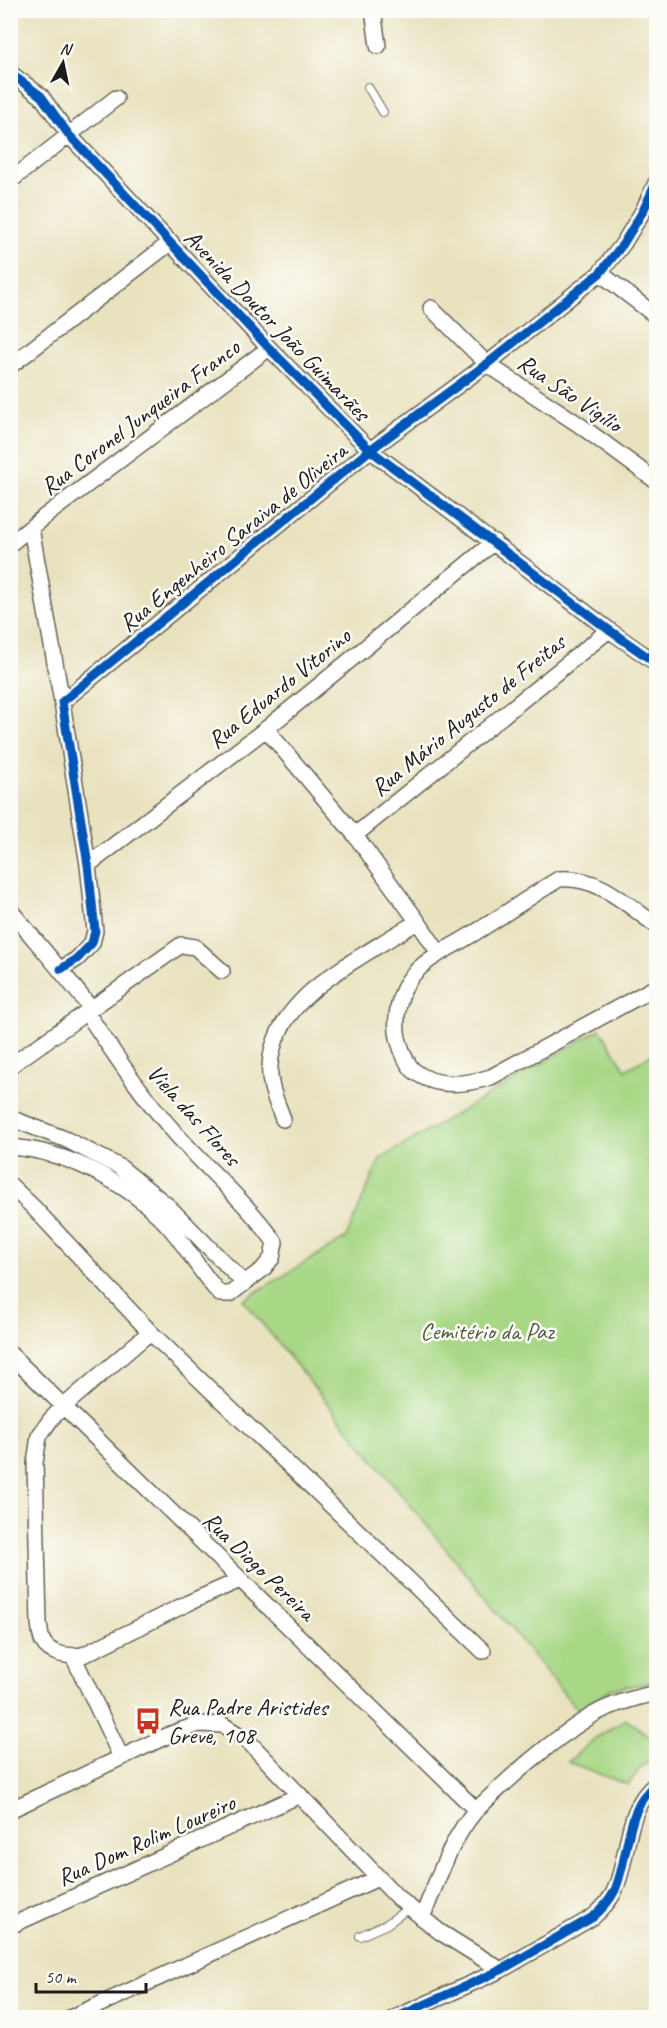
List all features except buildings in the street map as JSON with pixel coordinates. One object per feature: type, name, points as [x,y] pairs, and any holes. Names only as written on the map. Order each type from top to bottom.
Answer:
[{"type":"street","points":[[373,10],[378,46]]},
{"type":"street","name":"Avenida Doutor João Guimarães","points":[[10,72],[40,96],[69,135],[269,348],[370,450],[609,630],[657,663]]},
{"type":"street","points":[[10,181],[116,98]]},
{"type":"street","name":"Rua Engenheiro Saraiva de Oliveira","points":[[62,702],[370,450],[487,364],[600,273],[623,244],[657,183]]},
{"type":"street","points":[[10,366],[171,242]]},
{"type":"street","points":[[600,273],[657,316]]},
{"type":"street","name":"Rua São Vigílio","points":[[431,308],[487,364],[578,424],[657,481]]},
{"type":"street","name":"Rua Coronel Junqueira Franco","points":[[10,544],[269,348]]},
{"type":"street","points":[[31,528],[88,865],[94,938],[92,944],[61,969]]},
{"type":"street","name":"Rua Eduardo Vitorino","points":[[88,865],[266,729],[494,542]]},
{"type":"street","name":"Rua Mário Augusto de Freitas","points":[[355,835],[609,630]]},
{"type":"street","points":[[266,729],[355,835],[439,953]]},
{"type":"street","points":[[657,925],[598,884],[575,878],[559,879],[439,953],[412,976],[400,1000],[397,1030],[401,1049],[410,1067],[424,1079],[461,1084],[491,1077],[657,987]]},
{"type":"street","name":"Viela das Flores","points":[[10,910],[47,956],[61,969],[133,1082],[177,1135],[239,1198],[275,1242],[270,1263],[244,1283]]},
{"type":"street","points":[[283,1119],[272,1090],[270,1066],[272,1049],[288,1017],[318,985],[343,967],[418,922]]},
{"type":"street","points":[[10,1066],[181,945],[188,944],[195,947],[222,971]]},
{"type":"street","points":[[10,1118],[65,1139],[120,1167],[168,1206],[244,1283],[230,1294],[220,1294],[175,1234],[157,1215],[118,1184],[96,1171],[70,1160],[10,1147]]},
{"type":"street","points":[[10,1185],[150,1332],[483,1651]]},
{"type":"street","points":[[150,1332],[63,1407],[39,1436],[35,1463],[39,1623],[42,1640],[47,1648],[73,1656],[83,1655],[135,1628],[240,1580]]},
{"type":"street","name":"Rua Diogo Pereira","points":[[10,1354],[476,1810]]},
{"type":"street","points":[[73,1656],[122,1757]]},
{"type":"street","points":[[422,1918],[467,1820],[476,1810],[549,1746],[592,1715],[657,1693]]},
{"type":"street","points":[[10,1810],[171,1734],[199,1724],[223,1725],[247,1740],[378,1878],[422,1918],[501,1970]]},
{"type":"street","points":[[395,2018],[501,1970],[585,1922],[604,1907],[614,1893],[642,1799],[657,1784]]},
{"type":"street","name":"Rua Dom Rolim Loureiro","points":[[10,1926],[300,1795]]},
{"type":"street","points":[[70,2018],[378,1878]]},
{"type":"lane","points":[[368,87],[383,112]]},
{"type":"lane","points":[[360,1936],[387,1924],[410,1907]]},
{"type":"green space","name":"Cemitério da Paz","points":[[600,1029],[626,1070],[656,1052],[656,1682],[610,1689],[579,1712],[243,1300],[346,1238],[380,1159]]},
{"type":"green space","points":[[626,1719],[656,1741],[656,1756],[641,1767],[628,1785],[568,1762],[594,1739]]},
{"type":"cycle path","points":[[10,73],[41,96],[69,135],[269,348],[370,450],[656,663]]},
{"type":"cycle path","points":[[61,969],[77,959],[92,943],[95,931],[88,865],[62,702],[370,450],[487,364],[600,273],[623,244],[643,211],[656,183]]},
{"type":"cycle path","points":[[395,2018],[501,1970],[593,1917],[614,1892],[638,1806],[656,1784]]},
{"type":"place","name":"Rua Padre Aristides Greve, 108","points":[[148,1721]]}]
